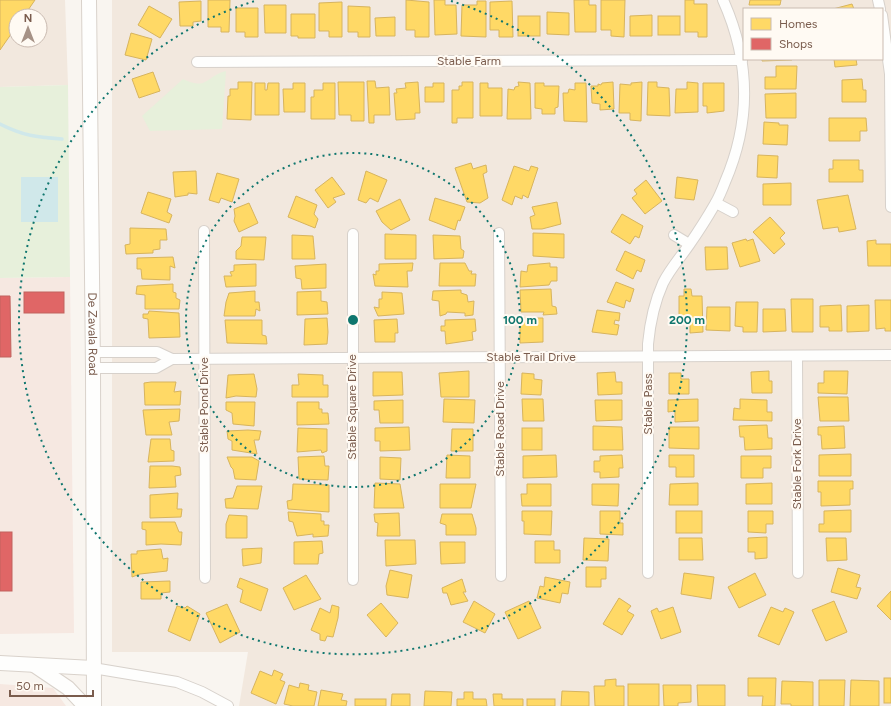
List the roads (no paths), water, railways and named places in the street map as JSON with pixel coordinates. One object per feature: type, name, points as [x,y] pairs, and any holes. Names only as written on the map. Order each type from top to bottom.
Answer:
[{"type":"main road","name":"De Zavala Road","points":[[89,0],[93,352],[94,706]]},
{"type":"main road","points":[[0,663],[93,668]]},
{"type":"main road","points":[[34,665],[68,688],[85,706]]},
{"type":"street","name":"Stable Pass","points":[[648,573],[648,357],[650,328],[657,298],[671,269],[716,203],[736,154],[741,132],[744,108],[742,60],[729,13],[723,0]]},
{"type":"street","points":[[883,20],[890,59],[891,207]]},
{"type":"street","name":"Stable Farm","points":[[197,62],[742,60]]},
{"type":"street","points":[[716,203],[733,212]]},
{"type":"street","name":"Stable Pond Drive","points":[[204,231],[205,578]]},
{"type":"street","name":"Stable Road Drive","points":[[499,233],[501,576]]},
{"type":"street","name":"Stable Square Drive","points":[[352,234],[353,580]]},
{"type":"street","points":[[674,235],[689,244]]},
{"type":"street","name":"Stable Trail Drive","points":[[93,352],[156,352],[172,359],[891,355]]},
{"type":"street","name":"Stable Fork Drive","points":[[797,356],[798,573]]},
{"type":"street","name":"Stable Trail Drive","points":[[93,368],[156,368],[172,359]]},
{"type":"street","points":[[93,668],[177,682],[202,692],[228,706]]},
{"type":"water","points":[[21,177],[58,177],[58,222],[21,222]]},
{"type":"waterway","points":[[0,124],[30,135],[62,139]]}]
